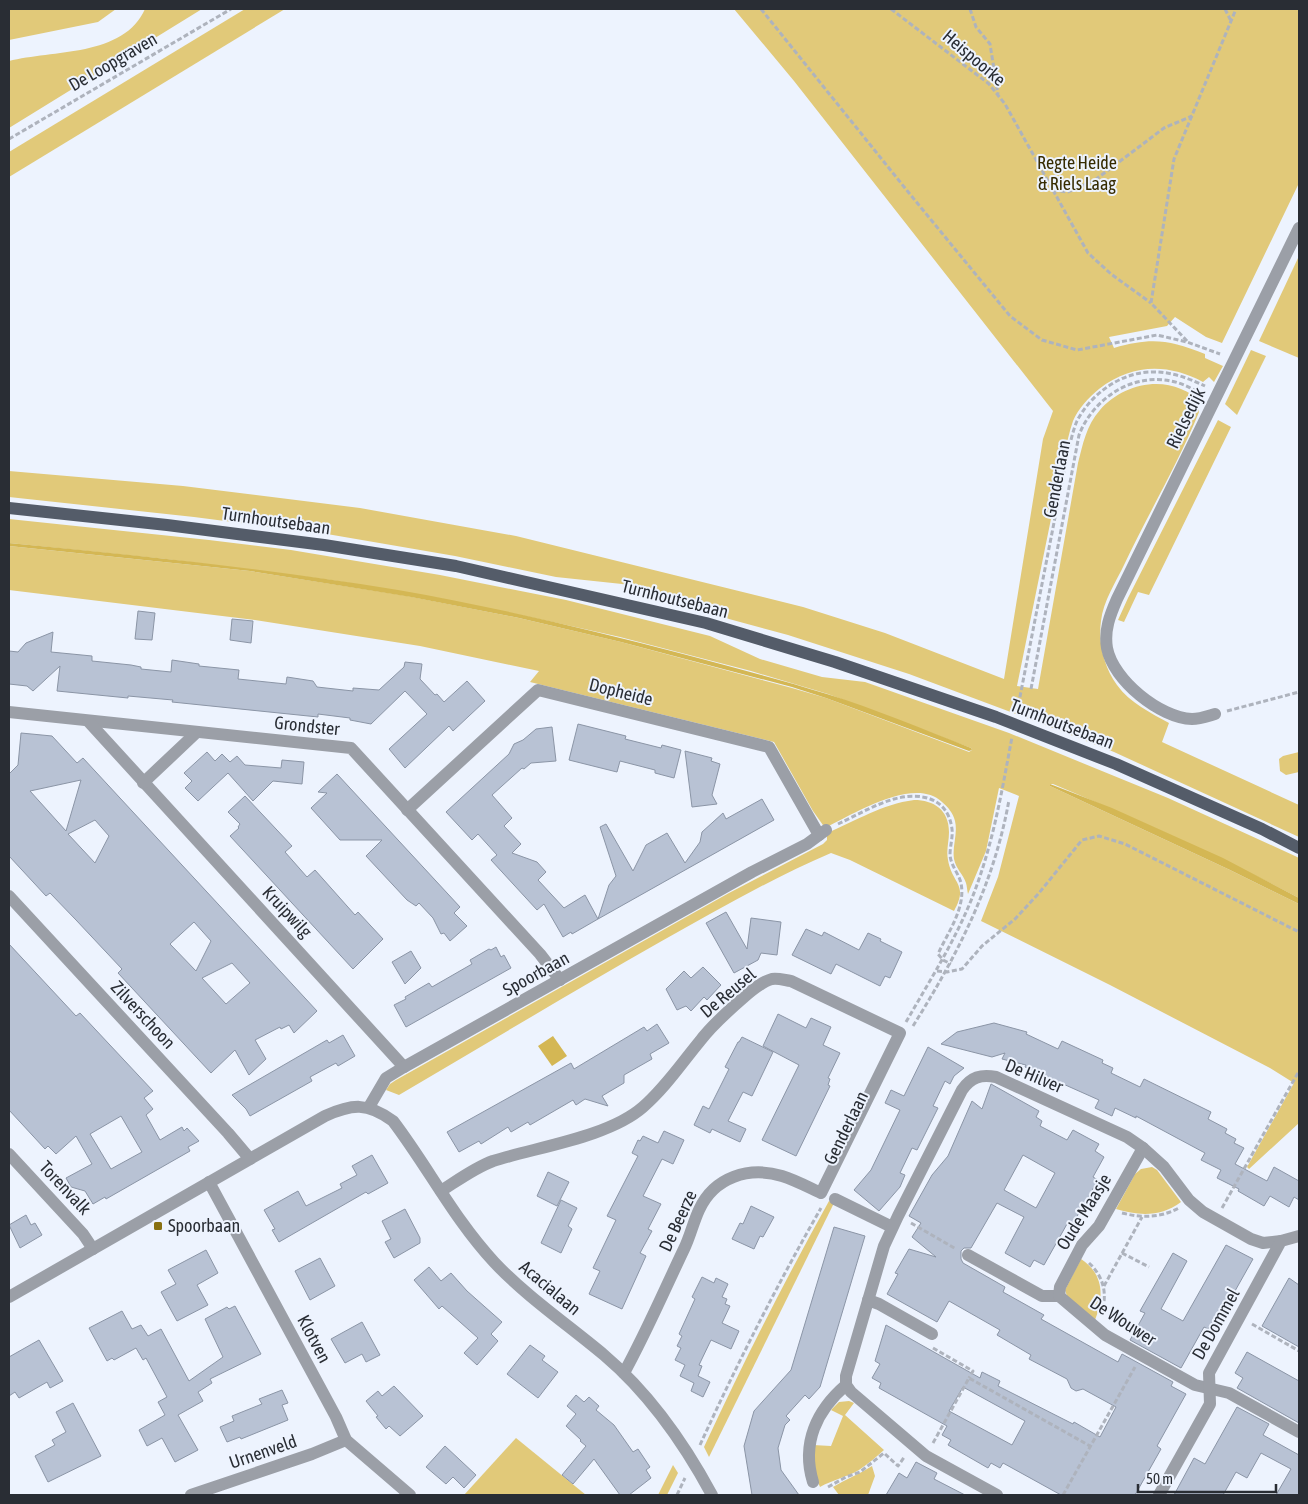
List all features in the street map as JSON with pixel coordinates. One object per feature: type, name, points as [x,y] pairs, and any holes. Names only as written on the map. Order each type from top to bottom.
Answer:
[{"type":"main road","name":"Turnhoutsebaan","points":[[9,508],[167,525],[324,545],[418,560],[474,570],[706,623],[835,662],[996,717],[1116,764],[1262,829],[1299,848]]},
{"type":"street","name":"Rielsedijk","points":[[1215,714],[1191,719],[1179,716],[1156,706],[1136,692],[1112,662],[1108,650],[1107,625],[1117,599],[1299,228]]},
{"type":"street","name":"Dopheide","points":[[407,810],[538,690],[769,747],[822,832]]},
{"type":"street","name":"Grondster","points":[[9,712],[350,748],[540,954],[560,980]]},
{"type":"street","name":"Kruipwilg","points":[[88,721],[404,1067]]},
{"type":"street","points":[[143,782],[196,732]]},
{"type":"street","name":"Spoorbaan","points":[[369,1107],[386,1078],[404,1067],[752,872],[807,844],[822,832]]},
{"type":"street","name":"Zilverschoon","points":[[9,896],[250,1159]]},
{"type":"street","name":"De Reusel","points":[[440,1192],[480,1167],[506,1157],[596,1131],[623,1120],[641,1109],[658,1094],[702,1038],[734,1005],[750,992],[770,980],[790,981],[906,1031]]},
{"type":"street","points":[[826,1199],[906,1031]]},
{"type":"street","name":"De Hilver","points":[[846,1385],[846,1376],[884,1246],[962,1090],[970,1081],[978,1076],[996,1077],[1127,1137],[1143,1148],[1164,1167],[1196,1207],[1250,1239],[1263,1243],[1280,1241]]},
{"type":"street","points":[[9,1297],[325,1116],[352,1107],[369,1107]]},
{"type":"street","name":"Acacialaan","points":[[369,1107],[393,1121],[464,1226],[508,1277],[604,1355],[624,1373],[662,1415],[679,1439],[712,1495]]},
{"type":"street","name":"Oude Maasje","points":[[1059,1296],[1060,1287],[1082,1245],[1099,1226],[1143,1148]]},
{"type":"street","name":"Torenvalk","points":[[9,1154],[84,1234],[93,1249]]},
{"type":"street","name":"De Beerze","points":[[624,1373],[688,1243],[699,1209],[718,1185],[743,1173],[768,1173],[783,1176],[826,1199],[895,1221]]},
{"type":"street","name":"Klotven","points":[[209,1182],[336,1417],[346,1440],[410,1495]]},
{"type":"street","points":[[1280,1241],[1299,1236]]},
{"type":"street","name":"De Dommel","points":[[1159,1495],[1210,1404],[1208,1373],[1280,1241]]},
{"type":"street","points":[[968,1255],[1042,1296],[1059,1296]]},
{"type":"street","name":"De Wouwer","points":[[1059,1296],[1094,1327],[1141,1356],[1194,1385],[1229,1393],[1299,1432]]},
{"type":"street","points":[[868,1300],[879,1304],[932,1334]]},
{"type":"street","points":[[813,1482],[808,1457],[813,1432],[824,1408],[846,1385],[850,1392],[926,1456],[997,1495]]},
{"type":"street","name":"Urnenveld","points":[[191,1495],[312,1454],[346,1440]]},
{"type":"path","name":"De Loopgraven","points":[[9,139],[231,9]]},
{"type":"path","points":[[761,9],[1010,316],[1042,340],[1077,350],[1157,335],[1187,342],[1235,360]]},
{"type":"path","name":"Heispoorke","points":[[891,9],[989,84],[1005,104],[1088,253],[1111,274],[1151,303],[1187,342]]},
{"type":"path","points":[[970,9],[976,27],[990,44],[998,95]]},
{"type":"path","points":[[1225,9],[1231,21]]},
{"type":"path","points":[[1151,303],[1174,159],[1236,9]]},
{"type":"path","points":[[1053,190],[1068,192],[1095,180],[1164,128],[1192,115]]},
{"type":"path","points":[[1017,714],[1068,451],[1077,422],[1089,403],[1103,390],[1118,380],[1136,374],[1151,372],[1184,377],[1217,396]]},
{"type":"path","name":"Genderlaan","points":[[1031,688],[1080,435],[1089,415],[1097,405],[1112,393],[1143,380],[1170,381],[1217,396]]},
{"type":"path","points":[[1215,714],[1299,692]]},
{"type":"path","points":[[906,1031],[943,960],[973,895],[994,830],[1013,733]]},
{"type":"path","points":[[822,832],[893,799],[916,796],[925,797],[935,800],[942,806],[949,815],[953,830],[950,842],[950,858],[954,871],[961,882],[962,904],[938,954],[943,960],[951,964]]},
{"type":"path","points":[[906,1031],[947,972],[975,914],[989,878],[1009,800]]},
{"type":"path","points":[[937,971],[947,972],[962,969],[982,946],[1015,919],[1082,840],[1099,836],[1124,844],[1299,932]]},
{"type":"path","points":[[1216,1220],[1299,1071]]},
{"type":"path","points":[[693,1462],[727,1387],[794,1255],[826,1199]]},
{"type":"path","points":[[1110,1208],[1124,1213],[1156,1216],[1171,1212],[1189,1200]]},
{"type":"path","points":[[1104,1286],[1142,1216]]},
{"type":"path","points":[[895,1221],[968,1255]]},
{"type":"path","points":[[1122,1253],[1149,1267]]},
{"type":"path","points":[[1077,1254],[1096,1271],[1104,1286],[1102,1313],[1094,1327]]},
{"type":"path","points":[[1239,1318],[1299,1350]]},
{"type":"path","points":[[926,1456],[973,1371],[926,1344],[932,1334]]},
{"type":"path","points":[[1063,1495],[1141,1356]]},
{"type":"path","points":[[969,1378],[1090,1446]]},
{"type":"path","points":[[825,1488],[860,1472],[884,1454],[898,1466],[913,1446]]},
{"type":"green space","points":[[9,9],[116,9],[98,22],[9,40]]},
{"type":"green space","points":[[145,9],[202,9],[9,128],[9,61],[85,49],[104,44],[121,36],[135,25]]},
{"type":"green space","points":[[245,9],[285,9],[9,177],[9,152]]},
{"type":"green space","name":"Regte Heide & Riels Laag","points":[[734,9],[1299,9],[1299,183],[1222,343],[1206,337],[1175,317],[1167,326],[1109,337],[1114,348],[1150,341],[1170,343],[1205,354],[1205,358],[1223,366],[1214,382],[1209,377],[1203,382],[1190,376],[1163,369],[1137,371],[1124,375],[1099,389],[1078,412],[1073,421],[1064,455],[1017,686],[1038,689],[1078,463],[1091,422],[1108,402],[1137,387],[1159,384],[1188,392],[1194,397],[1199,412],[1182,451],[1107,599],[1102,614],[1100,637],[1105,663],[1112,678],[1128,697],[1169,723],[1162,742],[1299,805],[1299,837],[1114,752],[1048,726],[909,674],[788,635],[729,619],[676,596],[622,584],[556,577],[455,556],[327,534],[194,517],[9,497],[9,471],[183,486],[360,508],[516,536],[803,607],[885,633],[1004,679],[1043,439],[1053,411],[794,81]]},
{"type":"green space","points":[[1299,256],[1299,358],[1259,341]]},
{"type":"green space","points":[[1251,350],[1266,356],[1237,415],[1225,404]]},
{"type":"green space","points":[[1218,420],[1231,427],[1149,595],[1138,592],[1124,622],[1118,620],[1128,598]]},
{"type":"green space","points":[[9,519],[291,550],[440,575],[566,600],[710,636],[760,659],[822,677],[865,682],[1009,733],[1168,798],[1295,856],[1299,858],[1299,898],[1178,838],[1050,784],[1050,786],[1299,904],[1299,1123],[1249,1169],[1247,1167],[1294,1083],[1270,1068],[1110,985],[981,921],[998,877],[1019,796],[999,788],[986,851],[968,894],[966,883],[954,859],[956,826],[954,818],[950,810],[942,802],[930,795],[916,793],[884,800],[825,828],[813,811],[774,742],[530,682],[539,671],[420,646],[255,620],[9,590],[9,546],[250,571],[407,596],[519,618],[621,642],[792,688],[826,698],[969,752],[972,750],[971,748],[828,694],[751,671],[620,637],[438,598],[331,580],[166,559],[9,543]]},
{"type":"green space","points":[[1299,752],[1299,772],[1286,775],[1280,771],[1279,759],[1283,756]]},
{"type":"green space","points":[[914,800],[934,804],[943,812],[946,818],[949,832],[948,860],[960,889],[960,895],[954,911],[850,860],[831,853],[766,884],[660,942],[399,1095],[386,1090],[396,1080],[729,893],[823,844],[827,840],[827,833],[880,809]]},
{"type":"green space","points":[[1152,1167],[1157,1170],[1181,1202],[1166,1210],[1150,1214],[1116,1209],[1135,1174],[1141,1169]]},
{"type":"green space","points":[[829,1201],[834,1203],[709,1457],[704,1447],[764,1323]]},
{"type":"green space","points":[[1081,1259],[1094,1272],[1100,1286],[1100,1303],[1095,1320],[1067,1296],[1065,1290]]},
{"type":"green space","points":[[849,1401],[854,1403],[845,1415],[884,1450],[859,1470],[820,1487],[815,1475],[813,1445],[831,1446],[843,1416],[831,1410],[839,1402]]},
{"type":"green space","points":[[516,1438],[586,1495],[464,1495]]},
{"type":"green space","points":[[673,1465],[678,1473],[667,1495],[658,1495]]},
{"type":"green space","points":[[872,1466],[875,1476],[868,1495],[839,1495],[833,1487],[863,1472]]},
{"type":"shaded area","points":[[9,543],[301,575],[398,590],[506,611],[648,645],[809,689],[881,713],[972,750],[969,751],[792,687],[621,642],[519,618],[411,597],[250,571],[9,546]]},
{"type":"shaded area","points":[[1050,784],[1112,808],[1223,858],[1299,898],[1299,904],[1050,786]]},
{"type":"shaded area","points":[[553,1036],[567,1056],[552,1066],[538,1046]]},
{"type":"building","points":[[138,611],[155,613],[152,640],[135,639]]},
{"type":"building","points":[[232,619],[253,621],[251,643],[230,640]]},
{"type":"building","points":[[53,632],[51,652],[92,656],[92,661],[171,672],[172,660],[199,664],[199,666],[239,670],[238,679],[286,684],[287,677],[313,681],[317,687],[353,691],[353,688],[379,690],[404,667],[405,662],[422,664],[420,679],[444,702],[467,681],[485,701],[453,731],[449,726],[405,768],[389,749],[427,714],[405,691],[371,724],[350,720],[350,718],[318,714],[318,717],[172,702],[173,700],[57,691],[60,666],[33,691],[27,686],[9,684],[9,651],[18,652],[26,643]]},
{"type":"building","points":[[578,724],[626,736],[625,739],[661,748],[662,745],[681,750],[674,778],[655,773],[655,770],[620,761],[617,772],[569,760]]},
{"type":"building","points":[[552,727],[556,761],[531,763],[524,769],[522,768],[492,795],[512,818],[504,826],[521,844],[512,853],[537,862],[546,872],[538,880],[564,908],[585,895],[598,919],[563,937],[544,904],[537,910],[491,860],[497,855],[478,834],[472,840],[446,812],[509,754],[514,744],[523,740],[536,729]]},
{"type":"building","points":[[21,733],[52,736],[77,763],[83,758],[317,1011],[294,1033],[289,1025],[281,1029],[280,1027],[255,1040],[266,1059],[249,1075],[235,1050],[211,1073],[118,973],[122,969],[50,893],[46,896],[9,856],[9,774],[18,765]],"holes":[[[81,780],[66,831],[30,791]],[[95,820],[109,836],[95,863],[68,834]],[[194,922],[211,941],[196,971],[170,944]],[[232,963],[250,983],[226,1004],[202,978]]]},
{"type":"building","points":[[685,751],[712,758],[711,761],[720,764],[712,795],[717,804],[692,807]]},
{"type":"building","points":[[207,752],[215,761],[222,754],[230,762],[237,756],[245,765],[281,768],[282,760],[304,762],[302,784],[273,781],[253,801],[228,773],[198,801],[185,788],[192,781],[184,773]]},
{"type":"building","points":[[337,774],[460,907],[454,913],[467,926],[450,941],[444,933],[441,934],[433,918],[419,903],[416,906],[407,900],[366,856],[382,840],[340,840],[311,808],[327,793],[318,792]]},
{"type":"building","points":[[245,796],[292,846],[285,852],[307,877],[315,870],[355,915],[358,912],[383,939],[353,969],[230,836],[239,828],[240,824],[228,812]]},
{"type":"building","points":[[762,799],[774,820],[598,919],[609,885],[616,876],[600,827],[606,824],[633,871],[646,845],[667,833],[685,863],[700,842],[702,832],[723,813],[726,819]]},
{"type":"building","points":[[726,912],[747,949],[751,918],[781,922],[777,955],[761,953],[758,960],[734,973],[706,923]]},
{"type":"building","points":[[806,929],[822,936],[824,932],[859,950],[868,933],[902,952],[890,978],[885,976],[880,986],[836,964],[831,974],[792,955]]},
{"type":"building","points":[[9,944],[76,1016],[80,1013],[153,1091],[144,1098],[153,1109],[146,1115],[160,1140],[182,1127],[184,1131],[187,1128],[199,1141],[188,1147],[190,1151],[106,1199],[105,1197],[93,1204],[85,1191],[71,1187],[66,1178],[92,1164],[76,1136],[56,1154],[48,1146],[45,1149],[9,1110]],"holes":[[[121,1116],[142,1152],[111,1169],[90,1134]]]},
{"type":"building","points":[[496,947],[501,957],[504,955],[511,968],[406,1027],[394,1005],[429,983],[432,987],[472,964],[470,960]]},
{"type":"building","points":[[411,951],[421,968],[405,984],[392,962]]},
{"type":"building","points":[[703,967],[721,985],[707,1000],[704,997],[691,1011],[686,1006],[677,1010],[666,989],[684,971],[691,978]]},
{"type":"building","points":[[778,1014],[806,1028],[811,1018],[831,1027],[823,1045],[840,1053],[828,1078],[830,1079],[828,1085],[830,1086],[796,1156],[762,1140],[799,1065],[763,1046]]},
{"type":"building","points":[[994,1023],[1027,1032],[1026,1034],[1058,1049],[1062,1041],[1103,1060],[1102,1063],[1113,1068],[1111,1073],[1140,1087],[1144,1079],[1211,1112],[1208,1119],[1227,1129],[1225,1133],[1236,1139],[1234,1143],[1244,1148],[1235,1164],[1267,1181],[1274,1167],[1299,1181],[1299,1200],[1294,1197],[1289,1207],[1270,1196],[1264,1206],[1238,1191],[1239,1189],[1217,1178],[1221,1170],[1201,1160],[1205,1153],[1136,1116],[1136,1118],[1115,1108],[1112,1116],[1095,1108],[1099,1100],[1025,1067],[1026,1065],[1002,1059],[1005,1053],[992,1057],[941,1044],[957,1032]]},
{"type":"building","points":[[657,1024],[669,1043],[650,1054],[652,1059],[624,1075],[624,1083],[602,1096],[608,1106],[585,1099],[576,1105],[573,1100],[530,1125],[528,1122],[511,1132],[508,1127],[481,1144],[479,1141],[459,1152],[447,1132],[571,1063],[574,1069],[644,1027],[647,1031]]},
{"type":"building","points":[[343,1035],[355,1056],[338,1066],[336,1063],[310,1077],[312,1081],[250,1116],[246,1109],[232,1095],[327,1040],[329,1043]]},
{"type":"building","points":[[742,1037],[773,1052],[752,1096],[743,1092],[728,1121],[746,1129],[740,1142],[712,1129],[710,1133],[694,1125],[703,1106],[709,1109],[729,1069],[725,1067]]},
{"type":"building","points":[[928,1047],[964,1068],[954,1076],[950,1084],[945,1081],[933,1106],[938,1108],[917,1150],[912,1148],[900,1173],[905,1175],[900,1187],[879,1211],[854,1190],[871,1170],[900,1110],[885,1103],[891,1090],[904,1096]]},
{"type":"building","points":[[991,1084],[1039,1111],[1036,1117],[1042,1121],[1040,1126],[1067,1140],[1073,1130],[1099,1144],[1095,1151],[1104,1157],[1093,1177],[1098,1180],[1071,1227],[1067,1224],[1044,1265],[1034,1260],[1030,1267],[1005,1253],[1024,1217],[997,1203],[971,1248],[964,1248],[961,1251],[961,1259],[963,1263],[1005,1287],[1003,1292],[1044,1315],[1041,1319],[1118,1362],[1122,1354],[1173,1382],[1171,1386],[1186,1394],[1157,1446],[1161,1449],[1135,1495],[1061,1495],[1003,1463],[1000,1468],[991,1463],[988,1468],[948,1445],[951,1440],[942,1435],[947,1426],[879,1388],[881,1383],[872,1378],[880,1364],[875,1361],[886,1325],[980,1378],[982,1372],[1000,1381],[998,1386],[1073,1424],[1074,1422],[1100,1437],[1116,1407],[1083,1389],[1076,1391],[1071,1388],[1067,1379],[1029,1359],[1031,1355],[997,1335],[1000,1330],[949,1301],[937,1322],[887,1294],[898,1274],[895,1273],[909,1249],[936,1257],[912,1237],[921,1223],[909,1216],[932,1175],[948,1156],[972,1101],[982,1109]],"holes":[[[1023,1155],[1055,1173],[1036,1208],[1004,1190]],[[963,1387],[1025,1421],[1012,1445],[949,1411]]]},
{"type":"building","points":[[664,1131],[684,1140],[673,1164],[662,1159],[643,1196],[661,1204],[648,1229],[652,1231],[640,1253],[646,1256],[622,1309],[589,1294],[600,1271],[593,1268],[616,1220],[607,1216],[638,1156],[632,1153],[638,1140],[640,1141],[643,1136],[658,1143]]},
{"type":"building","points":[[372,1155],[388,1183],[368,1194],[366,1192],[279,1242],[272,1230],[275,1229],[264,1210],[298,1191],[306,1206],[342,1188],[340,1184],[357,1175],[352,1166]]},
{"type":"building","points":[[548,1172],[569,1182],[557,1206],[537,1196]]},
{"type":"building","points":[[561,1200],[577,1208],[568,1226],[572,1229],[561,1253],[541,1243]]},
{"type":"building","points":[[751,1206],[774,1217],[763,1237],[760,1236],[754,1249],[732,1239],[740,1223],[743,1224]]},
{"type":"building","points":[[405,1209],[420,1238],[420,1243],[394,1258],[385,1242],[391,1239],[382,1221]]},
{"type":"building","points":[[26,1215],[31,1225],[35,1223],[42,1235],[20,1248],[9,1225]]},
{"type":"building","points":[[834,1227],[865,1236],[820,1387],[809,1399],[805,1395],[786,1416],[790,1420],[785,1425],[778,1448],[781,1470],[799,1495],[752,1495],[744,1446],[754,1411],[791,1370]]},
{"type":"building","points":[[1226,1245],[1253,1259],[1217,1323],[1213,1321],[1208,1329],[1204,1327],[1181,1368],[1130,1340],[1145,1313],[1140,1311],[1173,1253],[1187,1261],[1161,1309],[1183,1321]]},
{"type":"building","points":[[206,1250],[218,1273],[197,1285],[208,1305],[177,1321],[161,1292],[176,1284],[168,1270]]},
{"type":"building","points":[[320,1258],[335,1286],[310,1300],[295,1271]]},
{"type":"building","points":[[429,1267],[441,1281],[451,1273],[467,1291],[502,1322],[491,1334],[498,1341],[477,1365],[464,1353],[478,1338],[442,1306],[439,1309],[414,1280]]},
{"type":"building","points":[[702,1277],[714,1283],[716,1278],[728,1284],[722,1297],[727,1299],[725,1304],[730,1306],[722,1323],[739,1331],[731,1349],[711,1340],[699,1365],[702,1366],[698,1376],[710,1382],[703,1397],[691,1391],[694,1383],[680,1376],[685,1365],[675,1360],[681,1348],[677,1346],[682,1336],[679,1334],[695,1299],[692,1297]]},
{"type":"building","points":[[1289,1278],[1299,1285],[1299,1347],[1262,1326]]},
{"type":"building","points":[[235,1306],[261,1354],[210,1379],[212,1383],[198,1392],[203,1401],[178,1415],[198,1450],[175,1462],[162,1438],[147,1446],[139,1430],[165,1415],[158,1402],[167,1397],[146,1358],[143,1360],[136,1348],[114,1360],[112,1358],[107,1361],[89,1328],[122,1311],[132,1329],[141,1325],[148,1336],[161,1329],[189,1381],[223,1357],[205,1319],[227,1307],[229,1309]]},
{"type":"building","points":[[362,1322],[380,1355],[366,1362],[362,1354],[345,1363],[331,1339]]},
{"type":"building","points":[[39,1340],[63,1381],[50,1388],[47,1382],[19,1398],[15,1392],[9,1396],[9,1357]]},
{"type":"building","points":[[530,1345],[545,1356],[542,1360],[558,1372],[538,1398],[507,1374]]},
{"type":"building","points":[[1247,1352],[1299,1381],[1299,1423],[1237,1388],[1243,1378],[1235,1373]]},
{"type":"building","points":[[394,1386],[423,1416],[400,1436],[389,1426],[386,1429],[366,1401],[378,1391],[382,1396]]},
{"type":"building","points":[[282,1390],[288,1403],[282,1405],[288,1420],[241,1439],[240,1437],[227,1442],[220,1427],[234,1421],[232,1416],[262,1404],[259,1399]]},
{"type":"building","points":[[576,1395],[584,1402],[589,1397],[599,1406],[596,1410],[614,1425],[633,1452],[638,1449],[650,1467],[646,1470],[651,1478],[629,1495],[620,1495],[594,1459],[573,1484],[562,1475],[586,1446],[566,1426],[576,1414],[567,1406]]},
{"type":"building","points":[[73,1403],[101,1456],[48,1482],[35,1456],[55,1445],[52,1440],[66,1432],[56,1412]]},
{"type":"building","points":[[1237,1407],[1269,1424],[1263,1435],[1299,1455],[1299,1495],[1276,1495],[1291,1469],[1261,1453],[1247,1478],[1236,1472],[1223,1495],[1174,1495],[1194,1458],[1205,1464]]},
{"type":"building","points":[[445,1446],[476,1475],[464,1488],[453,1477],[446,1484],[426,1467]]},
{"type":"building","points":[[916,1462],[937,1473],[934,1479],[965,1495],[886,1495],[899,1473],[907,1478]]},
{"type":"place","name":"Spoorbaan","points":[[158,1226]]}]
